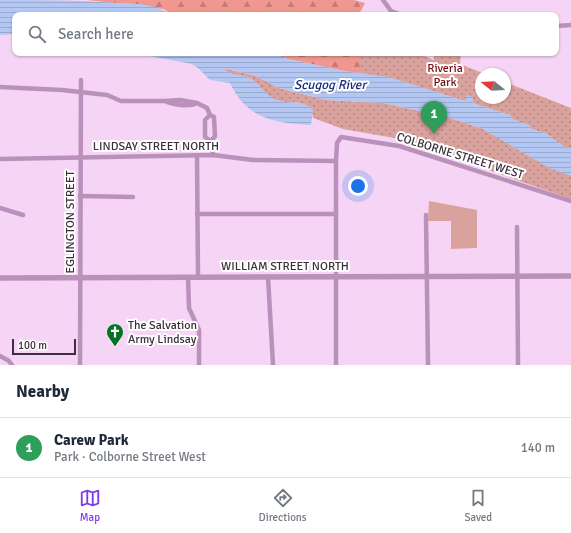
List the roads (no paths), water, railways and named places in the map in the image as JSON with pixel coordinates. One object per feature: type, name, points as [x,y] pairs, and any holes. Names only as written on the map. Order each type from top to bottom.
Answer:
[{"type":"street","points":[[384,2],[391,11],[394,12]]},
{"type":"street","points":[[559,26],[571,25]]},
{"type":"street","name":"EGLINGTON STREET","points":[[80,365],[81,80]]},
{"type":"street","points":[[0,87],[62,90],[107,95],[121,101],[165,101],[168,103],[180,102],[194,105],[197,102],[207,108],[210,115],[214,118],[215,136],[211,142],[212,155]]},
{"type":"street","points":[[210,115],[205,120],[205,137],[211,142]]},
{"type":"street","name":"COLBORNE STREET WEST","points":[[336,161],[337,143],[341,137],[399,146],[571,201]]},
{"type":"street","name":"LINDSAY STREET NORTH","points":[[0,159],[212,155],[253,160],[336,161]]},
{"type":"street","points":[[197,156],[198,277]]},
{"type":"street","points":[[336,161],[336,365]]},
{"type":"street","points":[[80,196],[133,197]]},
{"type":"street","points":[[0,208],[23,216]]},
{"type":"street","points":[[197,214],[336,214]]},
{"type":"street","points":[[426,215],[428,365]]},
{"type":"street","points":[[517,227],[518,365]]},
{"type":"street","name":"WILLIAM STREET NORTH","points":[[0,278],[571,276]]},
{"type":"street","points":[[188,277],[189,308],[199,330],[199,365]]},
{"type":"street","points":[[268,277],[273,365]]},
{"type":"street","points":[[0,356],[9,361],[12,365]]},
{"type":"water","points":[[0,0],[76,1],[138,4],[156,7],[166,12],[12,12],[12,34],[0,35]]},
{"type":"water","name":"Scugog River","points":[[150,56],[280,56],[344,71],[388,77],[465,101],[467,95],[473,97],[472,103],[510,115],[512,119],[529,125],[531,129],[545,133],[566,148],[571,148],[571,176],[549,168],[481,128],[447,117],[383,103],[326,100],[279,88],[256,76],[224,68],[232,74],[253,80],[275,99],[285,102],[305,104],[313,110],[311,125],[285,123],[263,117],[253,112],[245,104],[237,95],[230,83],[210,80],[192,64]]},
{"type":"place","name":"Carew Park","points":[[434,134]]},
{"type":"place","name":"The Salvation Army Lindsay","points":[[115,347]]},
{"type":"park label","name":"Riveria Park","points":[[445,75]]}]
